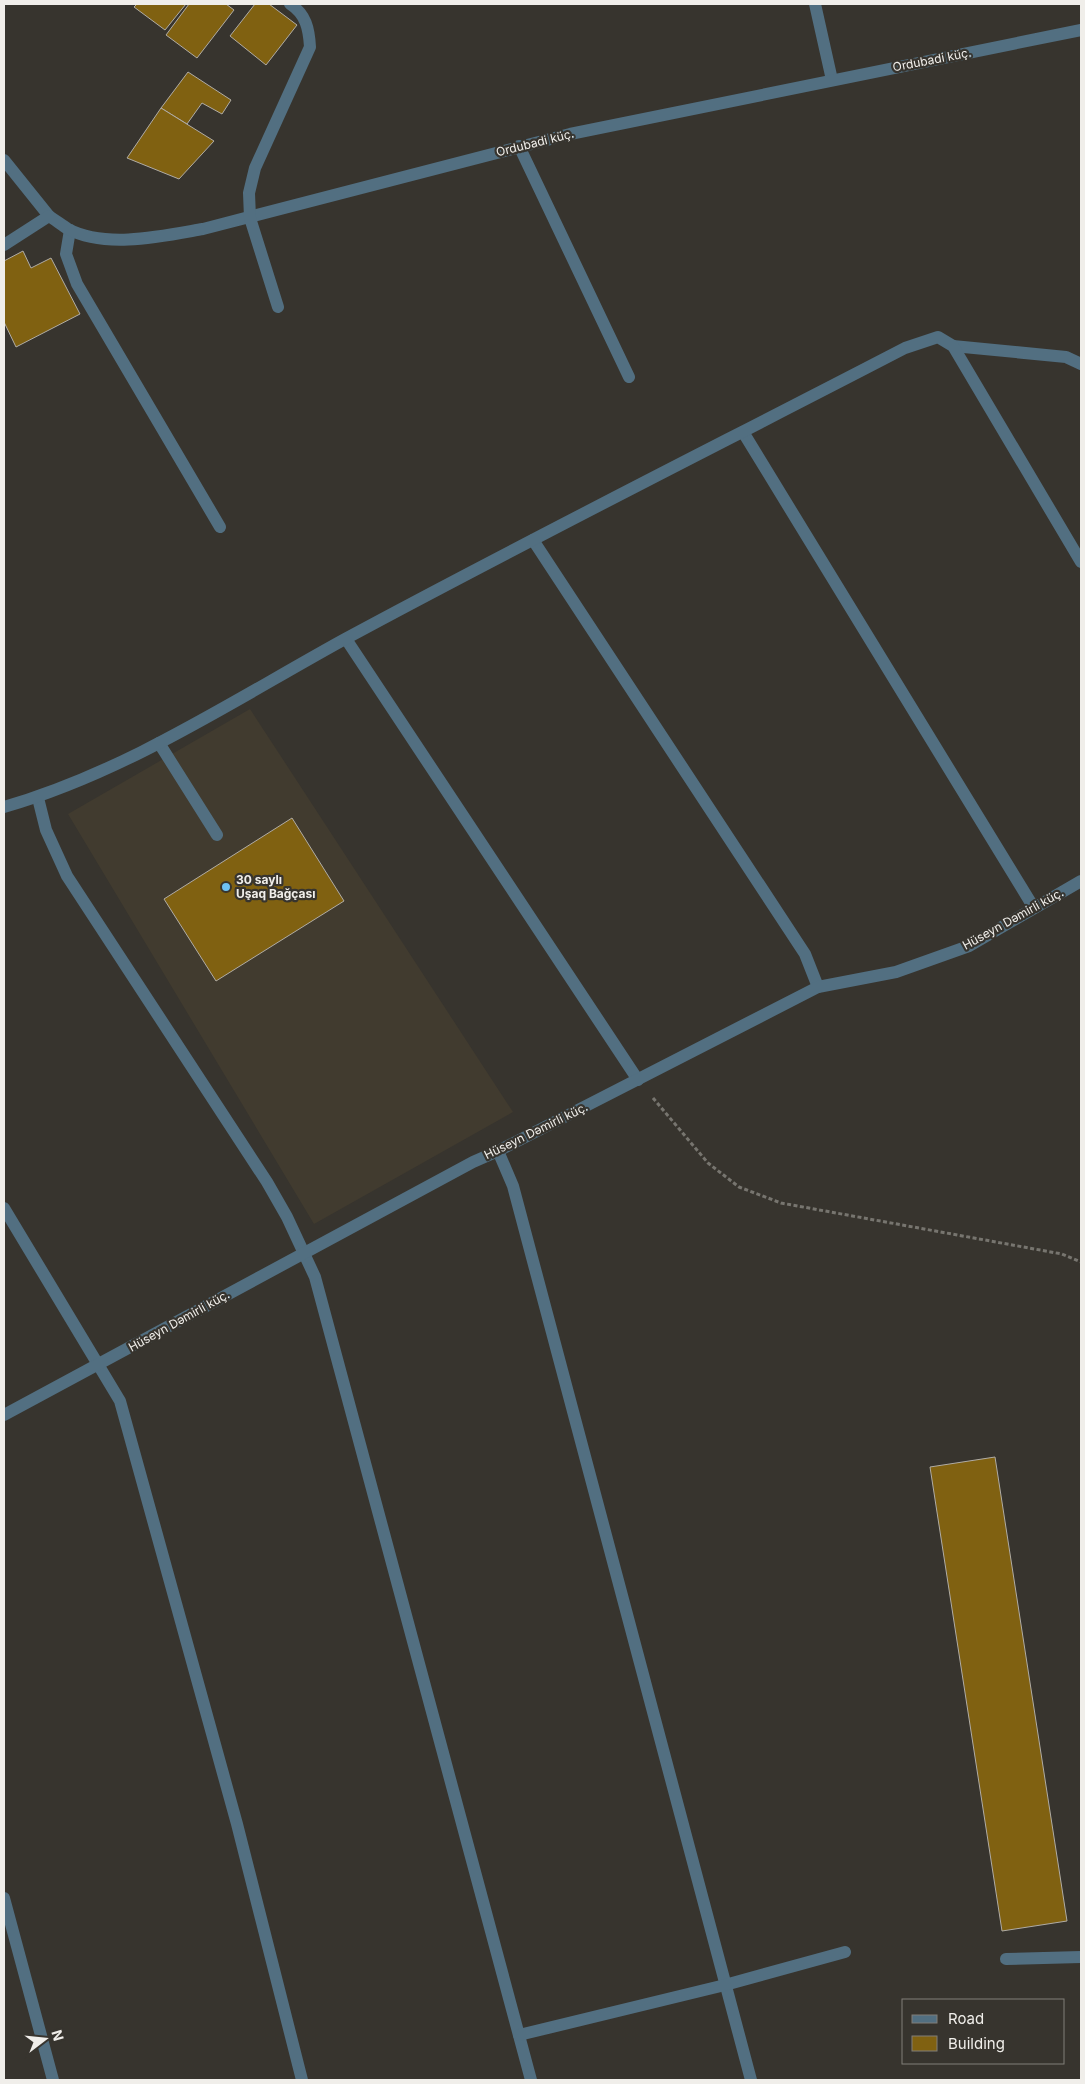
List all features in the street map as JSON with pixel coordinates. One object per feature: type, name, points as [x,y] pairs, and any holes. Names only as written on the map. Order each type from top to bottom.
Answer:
[{"type":"street","points":[[815,4],[832,80]]},
{"type":"street","points":[[278,307],[250,218],[249,193],[255,168],[310,47],[309,29],[299,6]]},
{"type":"street","name":"Ordubadi küç.","points":[[4,160],[49,216],[70,230],[96,237],[126,239],[203,229],[250,218],[519,146],[1081,30]]},
{"type":"street","points":[[519,146],[629,377]]},
{"type":"street","points":[[4,245],[49,216]]},
{"type":"street","points":[[70,230],[66,254],[77,284],[220,527]]},
{"type":"street","points":[[4,807],[38,798],[159,743],[346,639],[905,348],[938,337],[953,346],[1066,357],[1081,364]]},
{"type":"street","points":[[953,346],[1081,562]]},
{"type":"street","points":[[743,432],[1034,908]]},
{"type":"street","points":[[533,540],[805,954],[818,987]]},
{"type":"street","points":[[346,639],[638,1080]]},
{"type":"street","points":[[159,743],[217,835]]},
{"type":"street","points":[[38,798],[46,830],[67,876],[267,1182],[304,1252],[324,1307],[531,2080]]},
{"type":"street","name":"Hüseyn Dəmirli küç.","points":[[4,1415],[100,1365],[304,1252],[473,1162],[638,1080],[818,987],[896,972],[969,946],[1081,881]]},
{"type":"street","points":[[498,1151],[513,1186],[751,2080]]},
{"type":"street","points":[[4,1208],[120,1401],[236,1824],[302,2080]]},
{"type":"street","points":[[4,1898],[53,2080]]},
{"type":"street","points":[[519,2035],[725,1985],[845,1952]]},
{"type":"street","points":[[1006,1959],[1081,1958]]},
{"type":"path","points":[[638,1080],[708,1163],[739,1187],[781,1203],[1062,1254],[1081,1262]]},
{"type":"shaded area","points":[[250,709],[513,1112],[314,1224],[68,814]]},
{"type":"building","points":[[137,4],[186,4],[165,30],[134,7]]},
{"type":"building","points":[[189,4],[226,4],[234,10],[197,58],[166,35]]},
{"type":"building","points":[[255,4],[269,4],[297,25],[266,65],[230,36]]},
{"type":"building","points":[[188,72],[231,100],[222,114],[202,103],[187,124],[161,108]]},
{"type":"building","points":[[161,108],[214,141],[179,179],[127,158]]},
{"type":"building","points":[[23,251],[31,268],[51,258],[80,314],[16,347],[4,322],[4,261]]},
{"type":"building","points":[[292,818],[344,901],[216,981],[164,899]]},
{"type":"building","points":[[995,1457],[1067,1921],[1002,1931],[930,1467]]},
{"type":"place","name":"30 saylı Uşaq Bağçası","points":[[226,887]]}]
